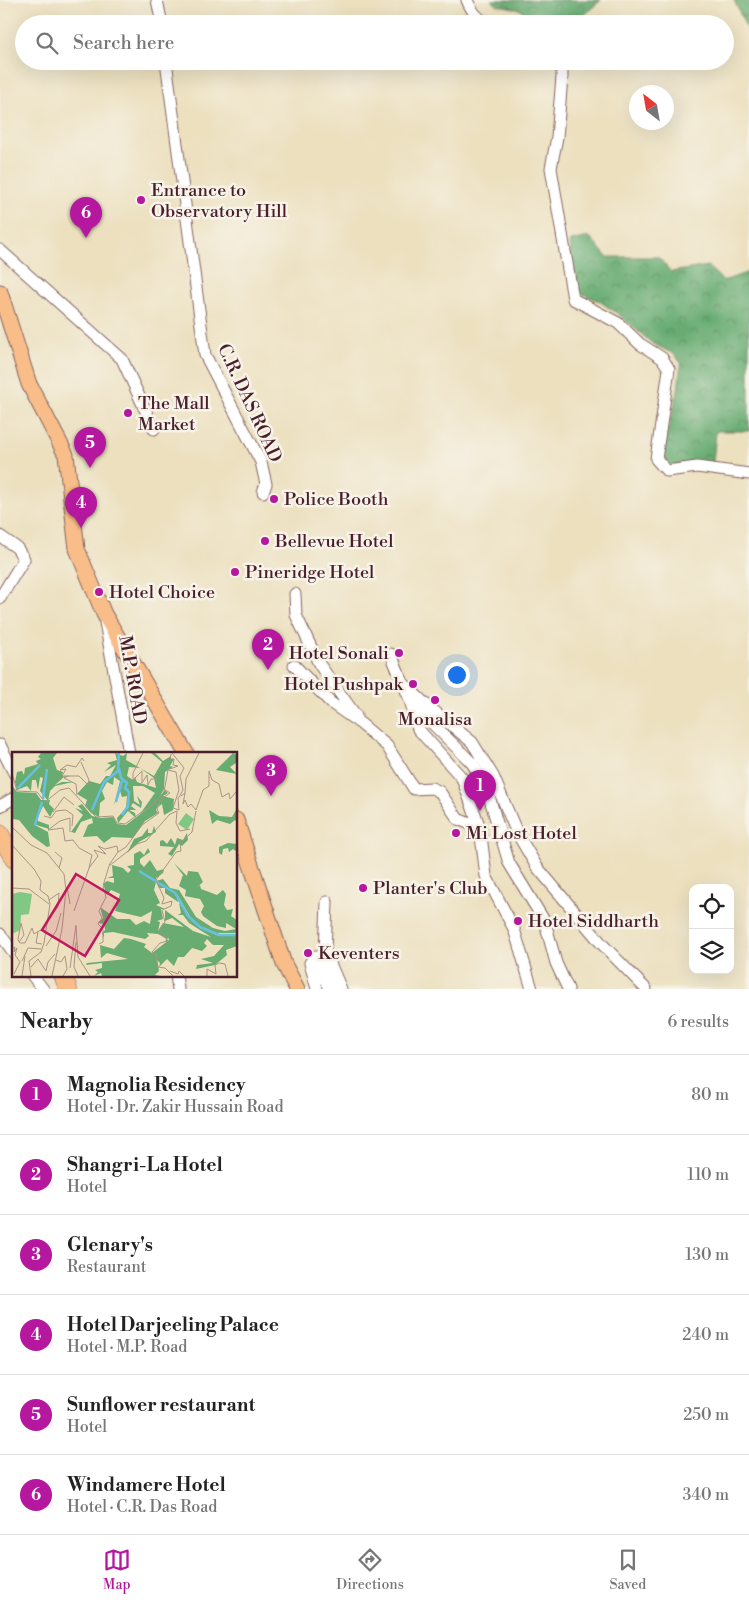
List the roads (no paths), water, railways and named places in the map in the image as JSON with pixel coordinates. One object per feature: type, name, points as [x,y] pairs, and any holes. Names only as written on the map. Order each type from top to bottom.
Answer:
[{"type":"highway","points":[[64,976],[68,989]]},
{"type":"main road","points":[[0,292],[29,384],[66,455],[77,549],[104,614],[185,752]]},
{"type":"main road","points":[[238,826],[284,964],[297,989]]},
{"type":"street","points":[[157,0],[160,15]]},
{"type":"street","points":[[467,0],[475,15]]},
{"type":"street","name":"C.R. DAS ROAD","points":[[167,70],[205,355],[261,462],[266,484],[263,492]]},
{"type":"street","points":[[562,70],[557,137],[551,168],[573,299],[618,323],[640,344],[662,358],[669,369],[656,459],[667,471],[697,467],[749,474]]},
{"type":"street","points":[[0,250],[122,359],[154,429]]},
{"type":"street","points":[[0,536],[18,548],[24,558],[0,598]]},
{"type":"street","points":[[295,594],[296,615],[319,664],[361,724]]},
{"type":"street","name":"M.P. ROAD","points":[[104,614],[128,752]]},
{"type":"street","points":[[390,654],[410,700],[418,729],[462,778],[480,828],[486,876],[514,929],[532,989]]},
{"type":"street","points":[[294,665],[331,703],[361,724],[387,746],[414,789],[432,788],[440,792],[450,810],[458,819],[480,828]]},
{"type":"street","points":[[400,680],[423,702],[472,742],[493,776],[517,833],[537,867],[601,943],[646,989]]},
{"type":"street","points":[[410,700],[472,763],[486,786],[509,863],[544,922],[556,963],[568,989]]},
{"type":"street","points":[[0,745],[12,769]]},
{"type":"street","points":[[0,806],[12,799]]},
{"type":"street","points":[[327,902],[325,952],[341,989]]},
{"type":"street","points":[[0,934],[7,950]]},
{"type":"street","points":[[317,989],[310,963],[315,956],[330,989]]},
{"type":"street","points":[[33,976],[43,989]]},
{"type":"street","points":[[176,976],[178,989]]},
{"type":"place","name":"Entrance to Observatory Hill","points":[[141,200]]},
{"type":"place","name":"Windamere Hotel","points":[[86,238]]},
{"type":"place","name":"The Mall Market","points":[[128,413]]},
{"type":"place","name":"Sunflower restaurant","points":[[90,468]]},
{"type":"place","name":"Police Booth","points":[[274,499]]},
{"type":"place","name":"Hotel Darjeeling Palace","points":[[81,528]]},
{"type":"place","name":"Bellevue Hotel","points":[[265,541]]},
{"type":"place","name":"Pineridge Hotel","points":[[235,572]]},
{"type":"place","name":"Hotel Choice","points":[[99,592]]},
{"type":"place","name":"Hotel Sonali","points":[[399,653]]},
{"type":"place","name":"Shangri-La Hotel","points":[[268,670]]},
{"type":"place","name":"Hotel Pushpak","points":[[413,684]]},
{"type":"place","name":"Monalisa","points":[[435,700]]},
{"type":"place","name":"Glenary's","points":[[271,796]]},
{"type":"place","name":"Magnolia Residency","points":[[480,811]]},
{"type":"place","name":"Mi Lost Hotel","points":[[456,833]]},
{"type":"place","name":"Planter's Club","points":[[363,888]]},
{"type":"place","name":"Hotel Siddharth","points":[[518,921]]},
{"type":"place","name":"Keventers","points":[[308,953]]}]
